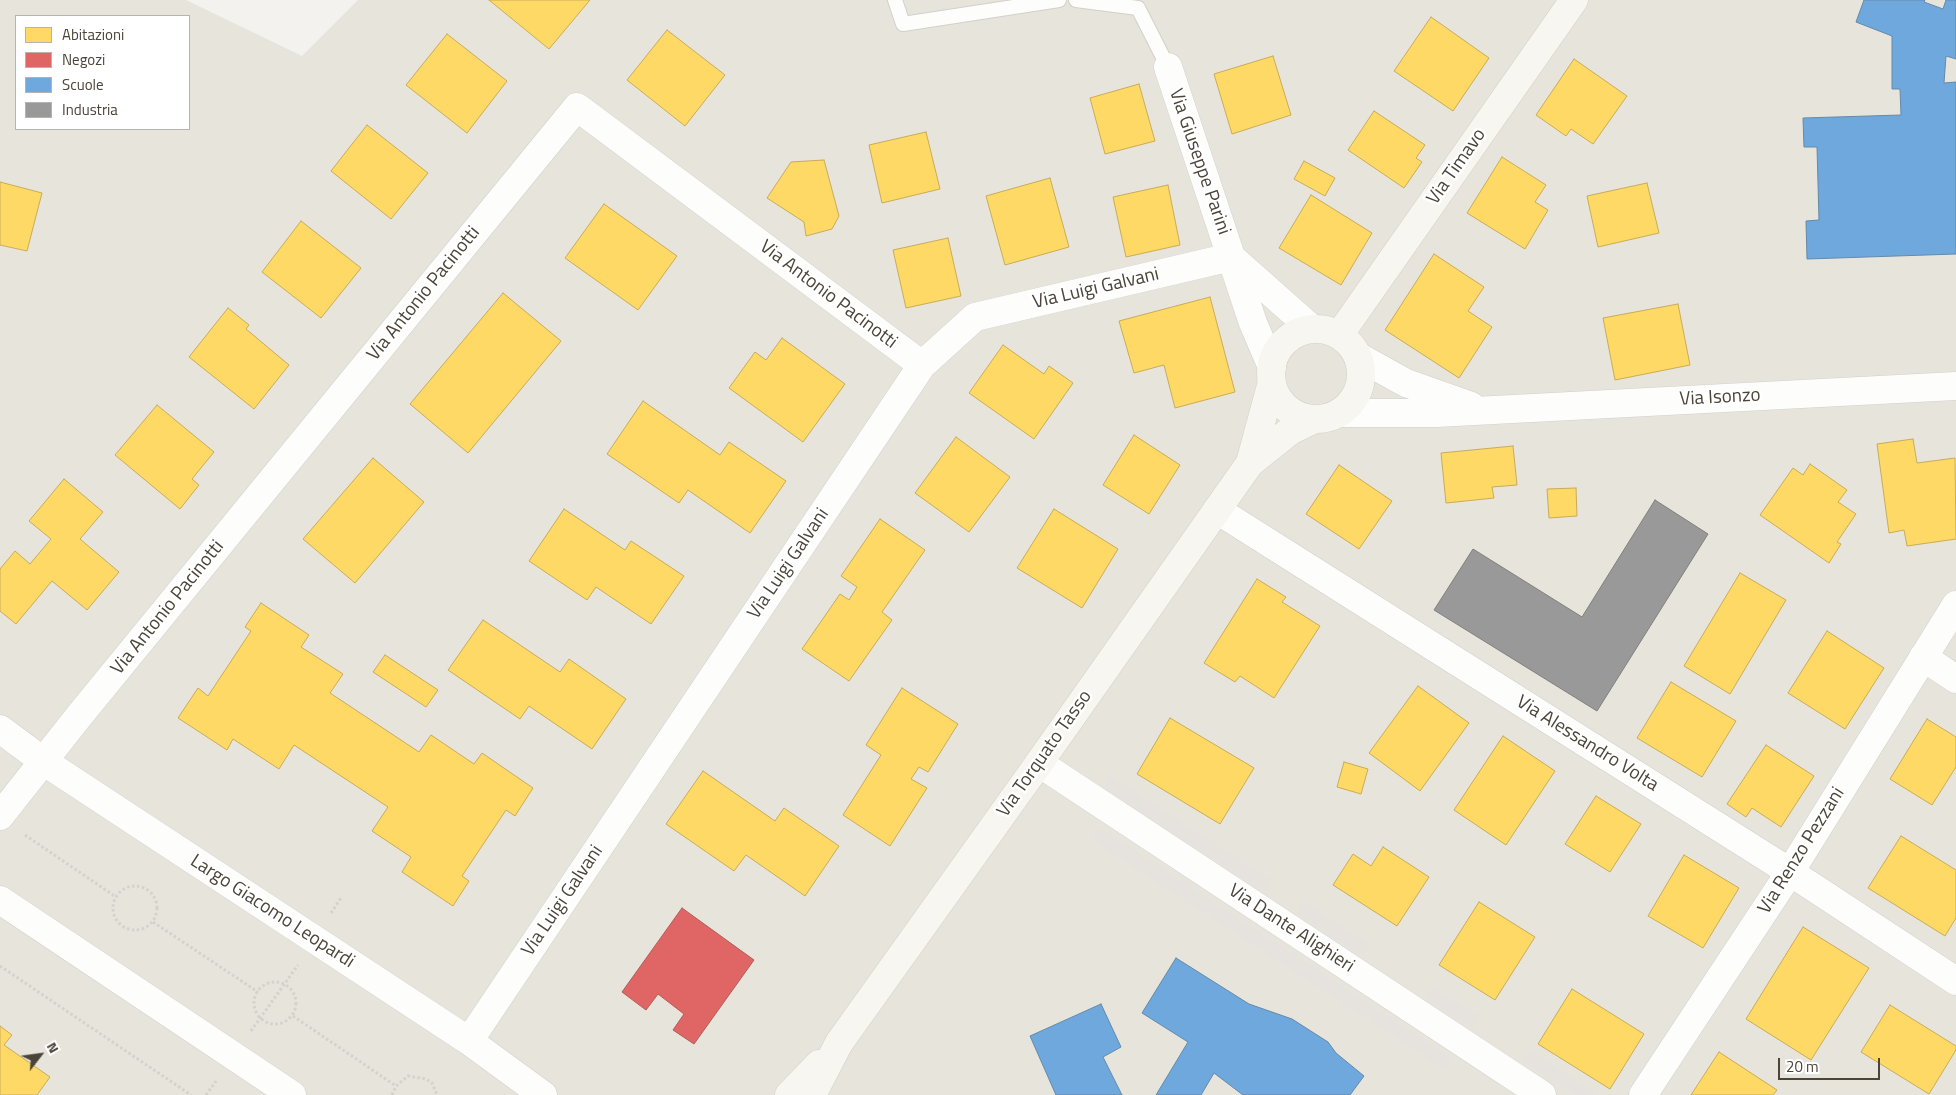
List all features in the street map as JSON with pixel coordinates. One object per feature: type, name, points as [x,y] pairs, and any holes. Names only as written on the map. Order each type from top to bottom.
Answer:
[{"type":"street","name":"Via Timavo","points":[[1340,334],[1574,0]]},
{"type":"street","name":"Via Giuseppe Parini","points":[[1168,68],[1253,324],[1272,374]]},
{"type":"street","name":"Via Antonio Pacinotti","points":[[0,816],[577,107],[922,365]]},
{"type":"street","name":"Via Giuseppe Parini","points":[[1231,257],[1311,328]]},
{"type":"street","name":"Via Luigi Galvani","points":[[469,1041],[922,365],[976,317],[1231,257]]},
{"type":"street","points":[[1311,328],[1325,329],[1340,334],[1359,357]]},
{"type":"street","name":"Via Torquato Tasso","points":[[1250,463],[1280,346],[1301,330],[1311,328]]},
{"type":"street","name":"Via Torquato Tasso","points":[[812,1095],[840,1043],[1250,463],[1290,431],[1327,416],[1355,398],[1362,378],[1359,357]]},
{"type":"street","name":"Via Isonzo","points":[[1359,357],[1406,383],[1484,411]]},
{"type":"street","points":[[1272,374],[1280,401],[1288,409],[1304,417],[1327,416]]},
{"type":"street","name":"Via Isonzo","points":[[1327,416],[1484,411],[1956,386]]},
{"type":"street","name":"Via Alessandro Volta","points":[[1217,510],[1790,872],[1956,981]]},
{"type":"street","name":"Via Renzo Pezzani","points":[[1643,1095],[1790,872],[1956,605]]},
{"type":"street","points":[[1923,657],[1956,679]]},
{"type":"street","name":"Largo Giacomo Leopardi","points":[[0,729],[43,761],[469,1041],[543,1095]]},
{"type":"street","name":"Via Dante Alighieri","points":[[1039,763],[1510,1086],[1542,1095]]},
{"type":"street","points":[[0,900],[292,1095]]},
{"type":"street","name":"Via Torquato Tasso","points":[[790,1095],[840,1043]]},
{"type":"lane","points":[[894,0],[903,24],[1059,0]]},
{"type":"lane","points":[[1076,0],[1138,8],[1168,68]]},
{"type":"path","points":[[23,834],[116,897]]},
{"type":"path","points":[[133,885],[145,888],[157,900],[156,918],[153,922],[146,929],[131,931],[114,918],[112,911],[113,902],[121,890],[133,885]]},
{"type":"path","points":[[206,1095],[315,940],[341,898]]},
{"type":"path","points":[[153,922],[258,992]]},
{"type":"path","points":[[0,966],[191,1095]]},
{"type":"path","points":[[270,982],[284,984],[293,990],[297,1000],[293,1016],[281,1024],[273,1025],[260,1018],[255,1010],[254,1002],[258,992],[270,982]]},
{"type":"path","points":[[293,1016],[396,1086]]},
{"type":"path","points":[[392,1095],[396,1086],[408,1076],[426,1079],[432,1083],[437,1095]]},
{"type":"shaded area","points":[[0,0],[186,0],[302,56],[358,0],[1956,0],[1956,1095],[0,1095]]},
{"type":"shaded area","points":[[1111,776],[1271,880],[1264,892],[1104,787]]},
{"type":"shaded area","points":[[1100,828],[1451,1058],[1444,1069],[1092,840]]},
{"type":"shaded area","points":[[1304,902],[1370,945],[1363,956],[1297,913]]},
{"type":"shaded area","points":[[1433,987],[1480,1017],[1473,1028],[1426,998]]},
{"type":"shaded area","points":[[1529,1050],[1596,1094],[1575,1095],[1522,1061]]},
{"type":"building: Abitazioni","points":[[489,0],[590,0],[549,49]]},
{"type":"building: Abitazioni","points":[[1431,17],[1489,58],[1453,111],[1394,71]]},
{"type":"building: Abitazioni","points":[[667,30],[725,75],[685,126],[627,80]]},
{"type":"building: Abitazioni","points":[[447,34],[507,81],[467,133],[406,85]]},
{"type":"building: Abitazioni","points":[[1273,56],[1291,115],[1232,134],[1214,74]]},
{"type":"building: Abitazioni","points":[[1574,59],[1627,96],[1593,144],[1571,129],[1566,136],[1536,115]]},
{"type":"building: Abitazioni","points":[[1139,84],[1155,141],[1105,154],[1090,98]]},
{"type":"building: Abitazioni","points":[[1374,111],[1425,145],[1416,158],[1422,162],[1404,188],[1348,150]]},
{"type":"building: Abitazioni","points":[[367,125],[428,173],[391,219],[331,171]]},
{"type":"building: Abitazioni","points":[[926,132],[940,189],[882,203],[869,145]]},
{"type":"building: Abitazioni","points":[[1502,157],[1546,185],[1535,202],[1548,210],[1525,249],[1467,213]]},
{"type":"building: Abitazioni","points":[[824,160],[839,216],[832,229],[806,236],[804,222],[767,198],[791,162]]},
{"type":"building: Abitazioni","points":[[1304,161],[1335,178],[1325,196],[1294,179]]},
{"type":"building: Abitazioni","points":[[1050,178],[1069,247],[1005,265],[986,196]]},
{"type":"building: Abitazioni","points":[[0,182],[42,193],[27,251],[0,245]]},
{"type":"building: Abitazioni","points":[[1647,183],[1659,233],[1598,247],[1587,196]]},
{"type":"building: Abitazioni","points":[[1168,185],[1180,245],[1126,257],[1113,197]]},
{"type":"building: Abitazioni","points":[[1311,195],[1372,233],[1341,285],[1279,248]]},
{"type":"building: Abitazioni","points":[[604,204],[677,256],[638,310],[565,258]]},
{"type":"building: Abitazioni","points":[[301,221],[361,268],[321,318],[262,272]]},
{"type":"building: Abitazioni","points":[[948,238],[961,296],[906,308],[893,250]]},
{"type":"building: Abitazioni","points":[[1434,254],[1484,287],[1468,311],[1492,327],[1459,378],[1385,330]]},
{"type":"building: Abitazioni","points":[[503,293],[561,341],[468,453],[410,404]]},
{"type":"building: Abitazioni","points":[[1210,297],[1235,392],[1175,408],[1164,365],[1134,373],[1119,321]]},
{"type":"building: Abitazioni","points":[[1678,304],[1690,365],[1615,380],[1603,318]]},
{"type":"building: Abitazioni","points":[[228,308],[249,325],[246,329],[289,365],[254,409],[189,357]]},
{"type":"building: Abitazioni","points":[[782,338],[845,384],[803,442],[729,388],[755,352],[766,360]]},
{"type":"building: Abitazioni","points":[[1003,345],[1044,374],[1049,366],[1073,383],[1034,439],[969,393]]},
{"type":"building: Abitazioni","points":[[643,401],[720,455],[729,442],[786,481],[750,533],[688,490],[679,503],[607,454]]},
{"type":"building: Abitazioni","points":[[157,405],[214,452],[192,479],[199,485],[180,509],[115,455]]},
{"type":"building: Abitazioni","points":[[1134,435],[1180,465],[1149,514],[1103,485]]},
{"type":"building: Abitazioni","points":[[956,437],[1010,477],[969,532],[915,493]]},
{"type":"building: Abitazioni","points":[[1913,439],[1917,463],[1955,458],[1956,539],[1907,546],[1904,530],[1889,533],[1877,444]]},
{"type":"building: Abitazioni","points":[[1513,446],[1517,485],[1492,487],[1494,498],[1446,503],[1441,453]]},
{"type":"building: Abitazioni","points":[[373,458],[424,502],[355,583],[303,539]]},
{"type":"building: Abitazioni","points":[[1810,464],[1847,490],[1838,502],[1856,514],[1837,542],[1841,544],[1829,563],[1760,515],[1793,468],[1803,475]]},
{"type":"building: Abitazioni","points":[[1339,465],[1392,501],[1359,549],[1306,514]]},
{"type":"building: Abitazioni","points":[[64,479],[103,512],[80,539],[119,572],[87,610],[52,581],[16,624],[0,611],[0,569],[15,551],[30,564],[51,539],[29,521]]},
{"type":"building: Abitazioni","points":[[1576,488],[1577,516],[1549,518],[1547,489]]},
{"type":"building: Abitazioni","points":[[564,509],[625,550],[631,541],[684,576],[651,624],[596,587],[587,600],[529,561]]},
{"type":"building: Abitazioni","points":[[1054,509],[1118,549],[1082,608],[1017,568]]},
{"type":"building: Abitazioni","points":[[880,519],[925,550],[882,612],[892,620],[849,681],[802,649],[840,594],[849,600],[857,587],[841,576]]},
{"type":"building: Abitazioni","points":[[1740,573],[1786,600],[1730,694],[1684,666]]},
{"type":"building: Abitazioni","points":[[1257,579],[1286,597],[1282,602],[1320,626],[1274,698],[1240,676],[1235,682],[1204,663]]},
{"type":"building: Abitazioni","points":[[261,603],[309,635],[301,647],[343,674],[330,693],[419,752],[431,735],[474,764],[482,753],[533,788],[515,816],[506,810],[462,876],[469,881],[453,906],[402,872],[411,857],[372,831],[388,807],[294,745],[279,769],[233,739],[227,750],[178,718],[198,688],[208,696],[251,631],[245,627]]},
{"type":"building: Abitazioni","points":[[483,620],[560,672],[569,659],[626,699],[592,749],[529,706],[520,719],[448,670]]},
{"type":"building: Abitazioni","points":[[1827,631],[1884,668],[1845,729],[1788,693]]},
{"type":"building: Abitazioni","points":[[385,655],[438,690],[426,707],[373,672]]},
{"type":"building: Abitazioni","points":[[1671,682],[1736,721],[1702,777],[1637,738]]},
{"type":"building: Abitazioni","points":[[1418,686],[1469,723],[1420,791],[1369,753]]},
{"type":"building: Abitazioni","points":[[902,688],[958,724],[928,772],[919,767],[911,779],[927,788],[890,846],[843,815],[881,755],[866,745]]},
{"type":"building: Abitazioni","points":[[1170,718],[1254,768],[1220,824],[1137,774]]},
{"type":"building: Abitazioni","points":[[1927,719],[1956,737],[1956,767],[1932,805],[1890,779]]},
{"type":"building: Abitazioni","points":[[1503,736],[1555,771],[1506,845],[1454,810]]},
{"type":"building: Abitazioni","points":[[1766,745],[1814,776],[1781,827],[1752,808],[1746,817],[1727,804]]},
{"type":"building: Abitazioni","points":[[1344,762],[1368,769],[1361,794],[1337,787]]},
{"type":"building: Abitazioni","points":[[703,771],[775,821],[784,808],[839,846],[805,896],[746,855],[734,871],[666,824]]},
{"type":"building: Abitazioni","points":[[1596,796],[1641,824],[1610,872],[1565,844]]},
{"type":"building: Abitazioni","points":[[1901,836],[1956,870],[1956,918],[1945,936],[1868,888]]},
{"type":"building: Abitazioni","points":[[1383,847],[1429,877],[1397,926],[1333,885],[1353,854],[1371,866]]},
{"type":"building: Abitazioni","points":[[1684,855],[1739,888],[1703,948],[1648,916]]},
{"type":"building: Abitazioni","points":[[1479,902],[1535,937],[1495,1000],[1439,965]]},
{"type":"building: Abitazioni","points":[[1803,927],[1869,968],[1811,1060],[1746,1019]]},
{"type":"building: Abitazioni","points":[[1572,989],[1644,1034],[1610,1089],[1538,1044]]},
{"type":"building: Abitazioni","points":[[1890,1005],[1956,1046],[1956,1050],[1929,1094],[1861,1052]]},
{"type":"building: Abitazioni","points":[[0,1026],[12,1035],[4,1045],[50,1077],[37,1095],[0,1095]]},
{"type":"building: Abitazioni","points":[[1719,1052],[1777,1090],[1773,1095],[1691,1095]]},
{"type":"building: Negozi","points":[[682,908],[754,960],[694,1044],[673,1030],[684,1014],[658,994],[646,1010],[622,992]]},
{"type":"building: Scuole","points":[[1864,0],[1925,0],[1924,2],[1943,9],[1946,0],[1956,0],[1956,59],[1946,56],[1944,83],[1956,82],[1956,254],[1807,259],[1806,221],[1819,220],[1817,147],[1804,147],[1803,118],[1901,115],[1900,89],[1892,89],[1892,36],[1856,22]]},
{"type":"building: Scuole","points":[[1176,958],[1249,1004],[1292,1019],[1328,1042],[1336,1053],[1364,1076],[1350,1095],[1243,1095],[1214,1073],[1201,1095],[1156,1095],[1188,1042],[1142,1013]]},
{"type":"building: Scuole","points":[[1101,1004],[1121,1047],[1103,1057],[1122,1095],[1056,1095],[1030,1036]]},
{"type":"building: Industria","points":[[1655,500],[1708,534],[1597,711],[1434,610],[1473,549],[1582,617]]}]
